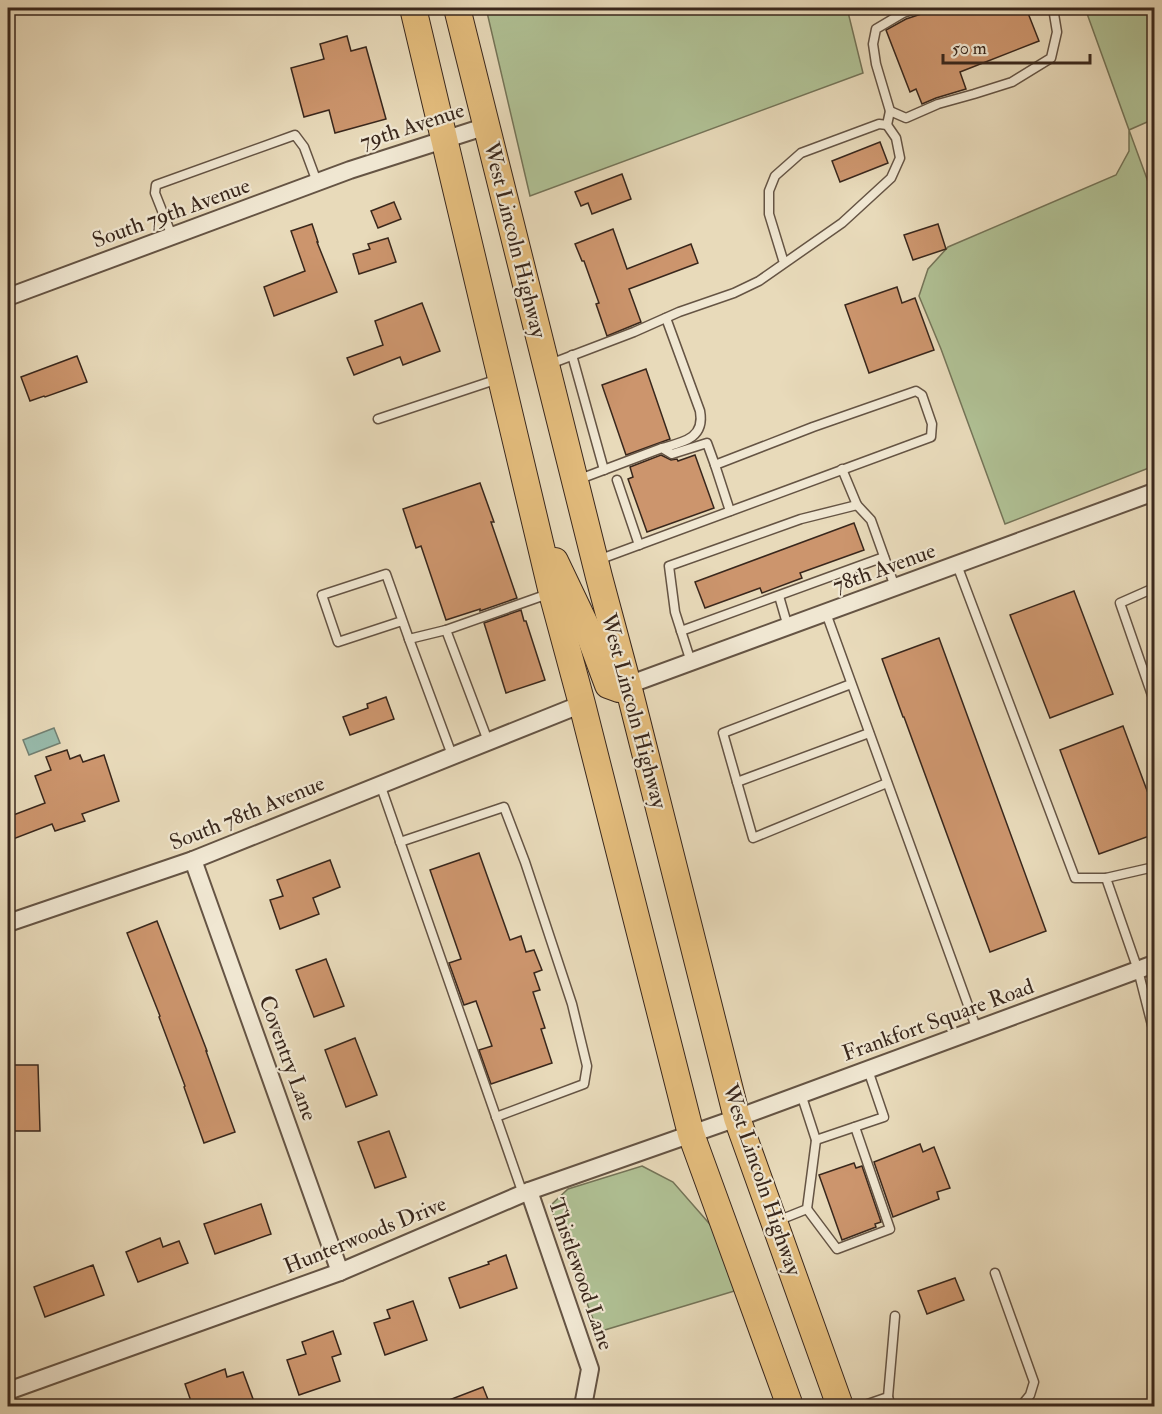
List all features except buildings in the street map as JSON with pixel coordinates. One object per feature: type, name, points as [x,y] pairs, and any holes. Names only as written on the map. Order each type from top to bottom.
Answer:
[{"type":"main road","name":"West Lincoln Highway","points":[[412,8],[534,521],[691,1134],[790,1407]]},
{"type":"main road","name":"West Lincoln Highway","points":[[457,8],[737,1118],[840,1407]]},
{"type":"main road","points":[[534,521],[586,626],[608,685],[619,689],[628,685]]},
{"type":"street","name":"79th Avenue","points":[[350,170],[487,126]]},
{"type":"street","name":"South 79th Avenue","points":[[8,297],[350,170]]},
{"type":"street","name":"78th Avenue","points":[[628,685],[1155,492]]},
{"type":"street","points":[[494,738],[582,704]]},
{"type":"street","name":"South 78th Avenue","points":[[8,923],[193,860],[494,738]]},
{"type":"street","name":"Coventry Lane","points":[[193,860],[340,1272]]},
{"type":"street","name":"Frankfort Square Road","points":[[737,1118],[1155,964]]},
{"type":"street","name":"Hunterwoods Drive","points":[[8,1391],[340,1272],[526,1193],[737,1118]]},
{"type":"street","name":"Thistlewood Lane","points":[[526,1193],[590,1369],[583,1407]]},
{"type":"lane","points":[[546,365],[564,360],[759,281],[842,223],[891,178],[900,158],[896,138],[887,125],[890,111],[876,64],[873,44],[876,29],[903,13],[918,8]]},
{"type":"lane","points":[[890,111],[906,118],[938,104],[1012,82],[1051,58],[1057,32],[1053,8]]},
{"type":"lane","points":[[784,263],[769,214],[769,191],[775,176],[801,153],[879,124],[887,125]]},
{"type":"lane","points":[[172,236],[155,193],[156,185],[295,135],[304,147],[317,182]]},
{"type":"lane","points":[[575,480],[676,444],[693,436],[700,429],[700,411],[666,318]]},
{"type":"lane","points":[[572,356],[604,470]]},
{"type":"lane","points":[[378,419],[501,378]]},
{"type":"lane","points":[[595,562],[917,443],[931,437],[932,424],[922,395],[916,391],[813,427],[715,465]]},
{"type":"lane","points":[[662,448],[672,454],[707,443],[730,511]]},
{"type":"lane","points":[[842,469],[857,505],[871,520],[895,587]]},
{"type":"lane","points":[[617,480],[639,545]]},
{"type":"lane","points":[[692,662],[675,612],[669,566],[801,519],[857,505]]},
{"type":"lane","points":[[681,632],[884,557]]},
{"type":"lane","points":[[957,565],[1075,878],[1106,878],[1155,867]]},
{"type":"lane","points":[[402,621],[338,642],[322,595],[386,574],[452,755]]},
{"type":"lane","points":[[1155,588],[1120,603],[1155,701]]},
{"type":"lane","points":[[409,639],[446,630],[552,593]]},
{"type":"lane","points":[[779,596],[788,627]]},
{"type":"lane","points":[[826,613],[977,1030]]},
{"type":"lane","points":[[446,630],[494,738]]},
{"type":"lane","points":[[851,684],[723,733],[753,838],[887,783]]},
{"type":"lane","points":[[737,782],[869,733]]},
{"type":"lane","points":[[380,784],[496,1118],[526,1193]]},
{"type":"lane","points":[[400,842],[504,807],[525,862],[572,1004],[587,1066],[584,1084],[496,1118]]},
{"type":"lane","points":[[1106,878],[1138,970],[1155,1033]]},
{"type":"lane","points":[[816,1140],[884,1117],[868,1070]]},
{"type":"lane","points":[[801,1094],[816,1140],[807,1209],[837,1249],[890,1229],[855,1127]]},
{"type":"lane","points":[[774,1222],[807,1209]]},
{"type":"lane","points":[[995,1274],[1034,1382],[1030,1395],[1021,1407]]},
{"type":"lane","points":[[891,1407],[888,1397],[895,1316]]},
{"type":"lane","points":[[862,1407],[888,1397]]},
{"type":"shaded area","points":[[486,8],[847,8],[863,73],[530,196]]},
{"type":"shaded area","points":[[1085,8],[1154,8],[1154,119],[1129,130]]},
{"type":"shaded area","points":[[1129,130],[1154,198],[1154,466],[1005,524],[941,349],[919,296],[928,269],[948,247],[1116,175],[1129,151]]},
{"type":"shaded area","points":[[54,728],[60,743],[29,755],[23,740]]},
{"type":"shaded area","points":[[642,1166],[673,1182],[714,1229],[741,1289],[598,1332],[550,1206],[568,1189]]}]
